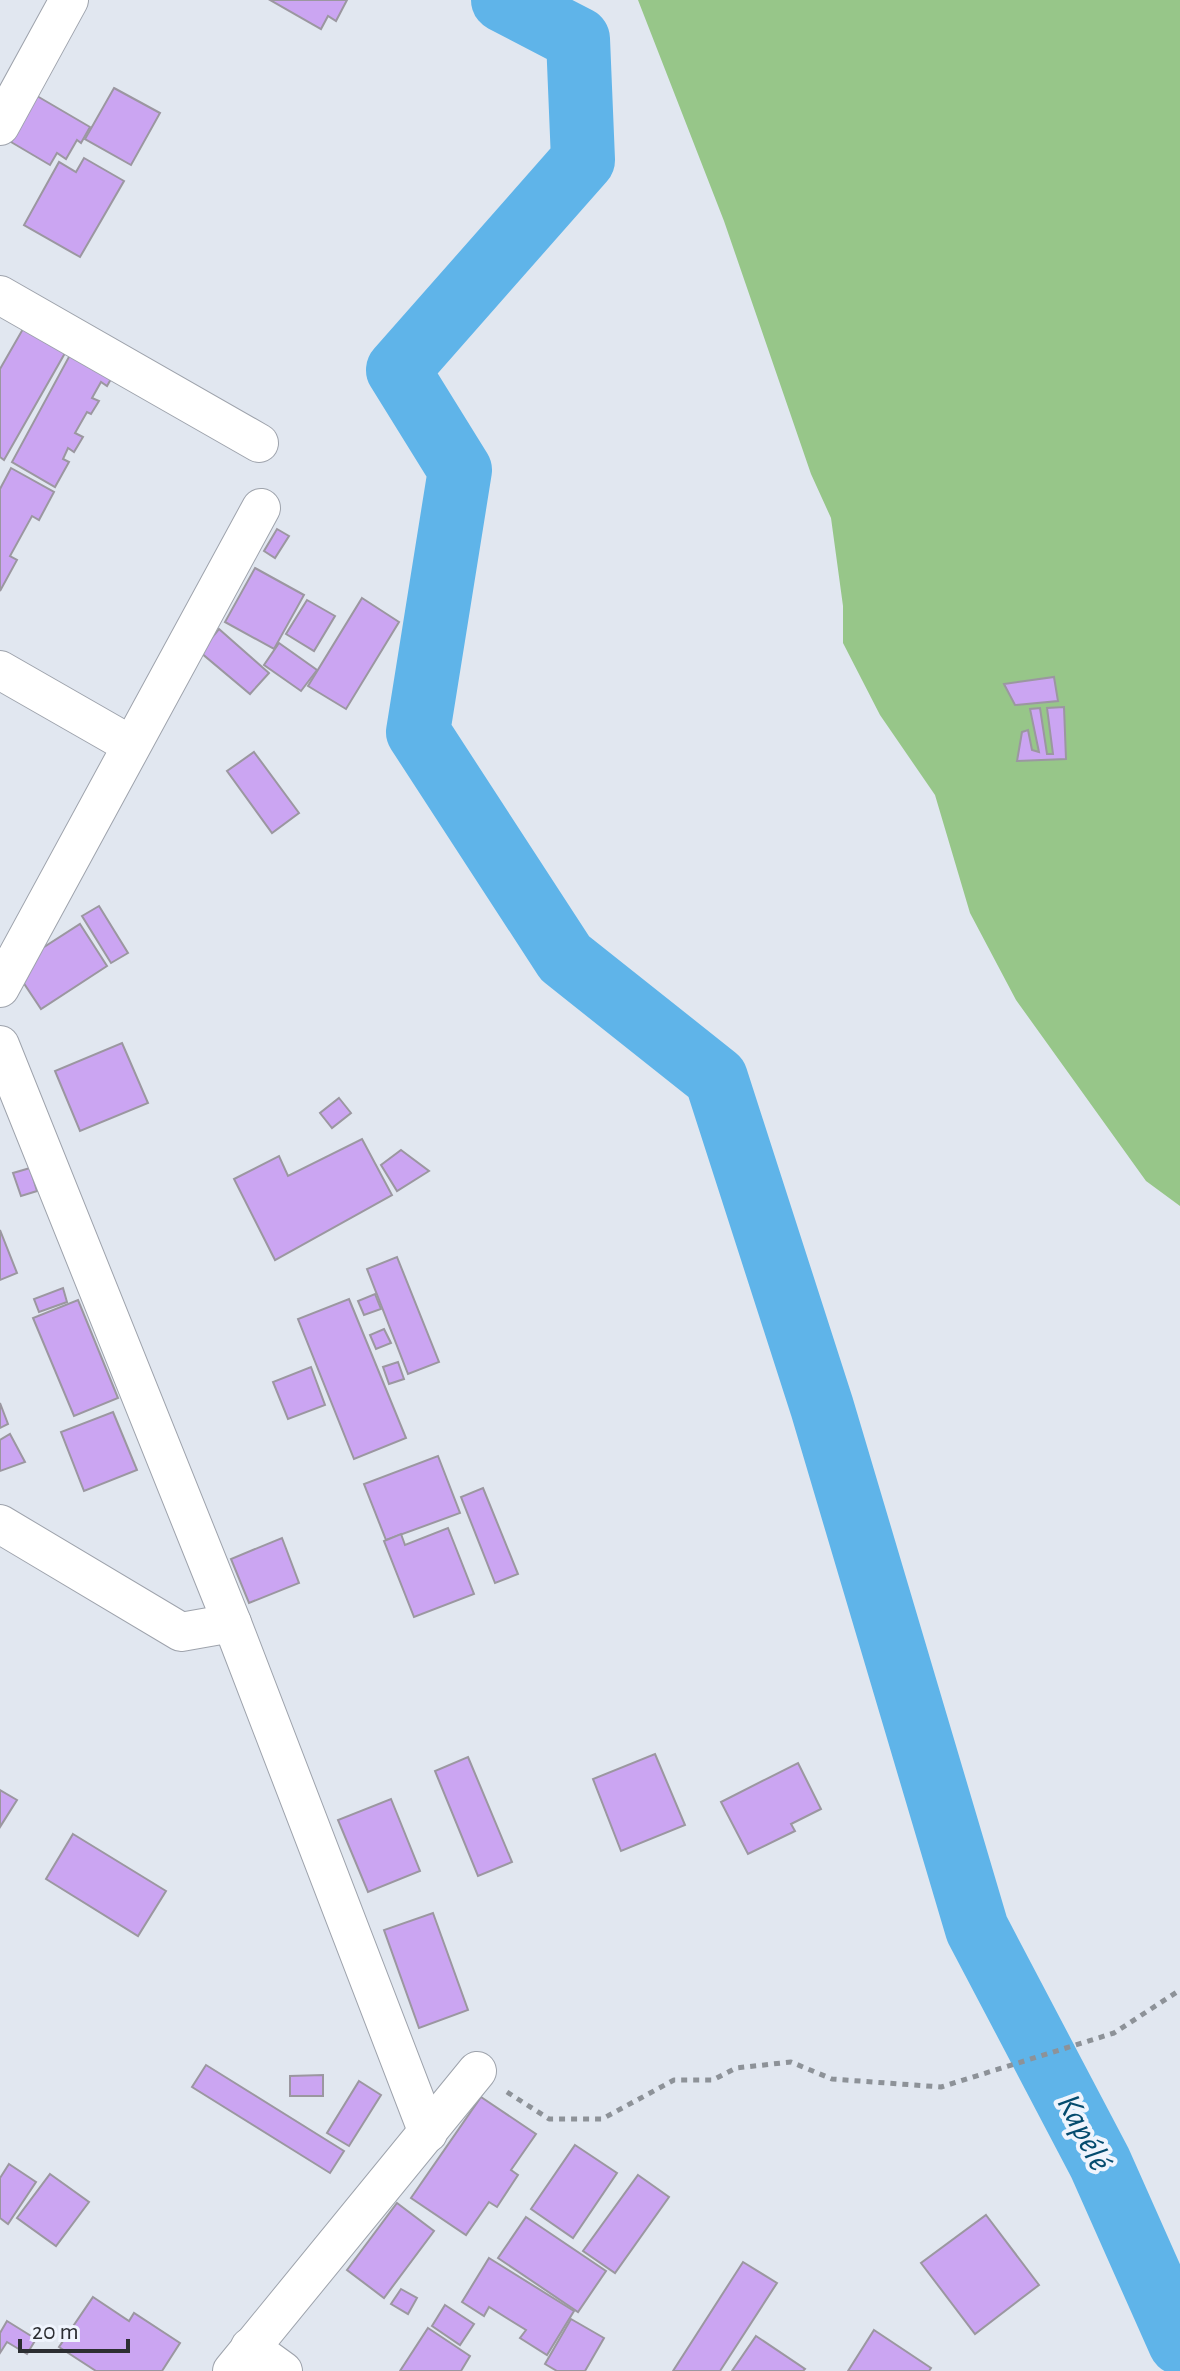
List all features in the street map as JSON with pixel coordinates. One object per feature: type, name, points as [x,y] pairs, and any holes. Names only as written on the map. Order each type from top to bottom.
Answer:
[{"type":"street","points":[[0,126],[69,0]]},
{"type":"street","points":[[0,295],[259,443]]},
{"type":"street","points":[[0,988],[261,508]]},
{"type":"street","points":[[0,670],[131,745]]},
{"type":"street","points":[[0,1045],[232,1623],[428,2133]]},
{"type":"street","points":[[0,1524],[181,1632],[232,1623]]},
{"type":"street","points":[[283,2371],[241,2359],[477,2071]]},
{"type":"path","points":[[477,2071],[549,2119],[602,2119],[674,2080],[713,2080],[736,2068],[791,2062],[832,2079],[941,2087],[1114,2033],[1180,1990]]},
{"type":"green space","points":[[638,0],[1180,0],[1180,1206],[1146,1181],[1016,1000],[970,913],[935,795],[880,715],[843,643],[843,606],[831,518],[811,474],[724,221]]},
{"type":"building","points":[[270,0],[347,0],[336,21],[328,16],[321,29]]},
{"type":"building","points":[[114,88],[160,113],[131,165],[85,139]]},
{"type":"building","points":[[37,96],[90,127],[81,143],[77,140],[66,159],[57,153],[50,165],[11,142]]},
{"type":"building","points":[[84,158],[124,181],[80,257],[24,225],[59,162],[76,172]]},
{"type":"building","points":[[31,315],[73,339],[4,460],[0,457],[0,369]]},
{"type":"building","points":[[77,342],[119,365],[107,386],[101,382],[92,398],[99,401],[91,414],[87,412],[75,433],[83,437],[74,452],[68,448],[63,459],[69,462],[55,487],[12,462]]},
{"type":"building","points":[[11,468],[54,492],[39,520],[32,516],[10,556],[17,560],[0,591],[0,489]]},
{"type":"building","points":[[277,529],[289,536],[275,558],[264,551]]},
{"type":"building","points":[[255,568],[304,595],[274,649],[225,622]]},
{"type":"building","points":[[362,598],[399,622],[346,709],[308,686]]},
{"type":"building","points":[[307,600],[335,616],[314,651],[286,634]]},
{"type":"building","points":[[219,629],[269,673],[250,694],[200,652]]},
{"type":"building","points":[[279,643],[317,670],[301,691],[264,665]]},
{"type":"building","points":[[1054,677],[1058,701],[1015,705],[1004,684]]},
{"type":"building","points":[[1064,707],[1066,759],[1017,761],[1022,732],[1028,730],[1032,750],[1039,752],[1030,709],[1040,708],[1047,754],[1053,754],[1047,708]]},
{"type":"building","points":[[254,752],[299,813],[272,833],[227,771]]},
{"type":"building","points":[[99,906],[128,953],[111,963],[82,916]]},
{"type":"building","points":[[80,924],[107,966],[41,1009],[13,967]]},
{"type":"building","points":[[122,1043],[148,1103],[80,1131],[55,1071]]},
{"type":"building","points":[[339,1098],[351,1113],[332,1128],[320,1113]]},
{"type":"building","points":[[362,1139],[392,1195],[275,1260],[234,1179],[279,1156],[288,1176]]},
{"type":"building","points":[[401,1150],[429,1171],[397,1191],[381,1165]]},
{"type":"building","points":[[30,1168],[37,1191],[21,1196],[13,1173]]},
{"type":"building","points":[[0,1230],[17,1273],[0,1280]]},
{"type":"building","points":[[397,1257],[439,1362],[408,1374],[367,1269]]},
{"type":"building","points":[[63,1288],[67,1302],[39,1312],[34,1299]]},
{"type":"building","points":[[375,1294],[381,1309],[364,1315],[358,1301]]},
{"type":"building","points":[[349,1299],[406,1438],[354,1459],[298,1319]]},
{"type":"building","points":[[78,1300],[118,1398],[74,1416],[33,1318]]},
{"type":"building","points":[[384,1329],[391,1343],[376,1349],[370,1335]]},
{"type":"building","points":[[398,1362],[404,1379],[389,1384],[383,1367]]},
{"type":"building","points":[[311,1367],[325,1405],[288,1419],[273,1382]]},
{"type":"building","points":[[0,1403],[8,1424],[0,1428]]},
{"type":"building","points":[[113,1412],[137,1470],[84,1491],[61,1432]]},
{"type":"building","points":[[10,1434],[25,1462],[0,1471],[0,1440]]},
{"type":"building","points":[[438,1456],[460,1513],[386,1540],[364,1484]]},
{"type":"building","points":[[483,1488],[518,1574],[495,1583],[461,1497]]},
{"type":"building","points":[[448,1528],[474,1594],[414,1617],[384,1541],[401,1534],[405,1545]]},
{"type":"building","points":[[282,1538],[299,1583],[249,1603],[231,1559]]},
{"type":"building","points":[[655,1754],[685,1825],[621,1851],[593,1779]]},
{"type":"building","points":[[468,1757],[512,1862],[478,1876],[435,1771]]},
{"type":"building","points":[[798,1763],[821,1809],[791,1824],[795,1831],[748,1854],[721,1802]]},
{"type":"building","points":[[0,1790],[17,1800],[0,1827]]},
{"type":"building","points":[[391,1799],[420,1871],[368,1892],[338,1820]]},
{"type":"building","points":[[73,1834],[166,1891],[138,1936],[46,1879]]},
{"type":"building","points":[[433,1913],[468,2010],[419,2028],[384,1930]]},
{"type":"building","points":[[206,2065],[344,2151],[330,2173],[192,2087]]},
{"type":"building","points":[[323,2075],[323,2096],[290,2096],[290,2076]]},
{"type":"building","points":[[359,2081],[381,2095],[349,2146],[327,2133]]},
{"type":"building","points":[[481,2097],[536,2134],[511,2170],[518,2175],[497,2207],[489,2202],[466,2235],[411,2198]]},
{"type":"building","points":[[575,2145],[617,2173],[573,2238],[531,2209]]},
{"type":"building","points":[[9,2164],[36,2182],[8,2224],[0,2218],[0,2178]]},
{"type":"building","points":[[50,2174],[89,2202],[56,2246],[17,2218]]},
{"type":"building","points":[[638,2175],[669,2197],[615,2273],[583,2251]]},
{"type":"building","points":[[397,2203],[434,2231],[384,2298],[347,2270]]},
{"type":"building","points":[[986,2215],[1039,2285],[975,2334],[921,2263]]},
{"type":"building","points":[[526,2217],[606,2271],[578,2312],[498,2258]]},
{"type":"building","points":[[489,2258],[574,2311],[547,2355],[520,2338],[526,2330],[489,2307],[484,2316],[462,2302]]},
{"type":"building","points":[[743,2262],[777,2283],[720,2371],[673,2371]]},
{"type":"building","points":[[401,2289],[417,2298],[408,2314],[391,2304]]},
{"type":"building","points":[[93,2297],[129,2321],[134,2313],[180,2343],[162,2371],[96,2371],[59,2347]]},
{"type":"building","points":[[445,2305],[474,2324],[460,2345],[432,2326]]},
{"type":"building","points":[[571,2319],[604,2338],[585,2371],[557,2371],[545,2364]]},
{"type":"building","points":[[7,2321],[36,2339],[27,2354],[7,2342],[0,2353],[0,2333]]},
{"type":"building","points":[[428,2328],[470,2356],[461,2371],[400,2371]]},
{"type":"building","points":[[874,2330],[931,2368],[929,2371],[848,2371]]},
{"type":"building","points":[[756,2336],[805,2369],[732,2371]]},
{"type":"waterway","name":"Kapélé","points":[[503,0],[578,39],[583,160],[398,370],[460,470],[418,732],[565,958],[716,1078],[822,1407],[977,1929],[1100,2163],[1180,2343]]}]
